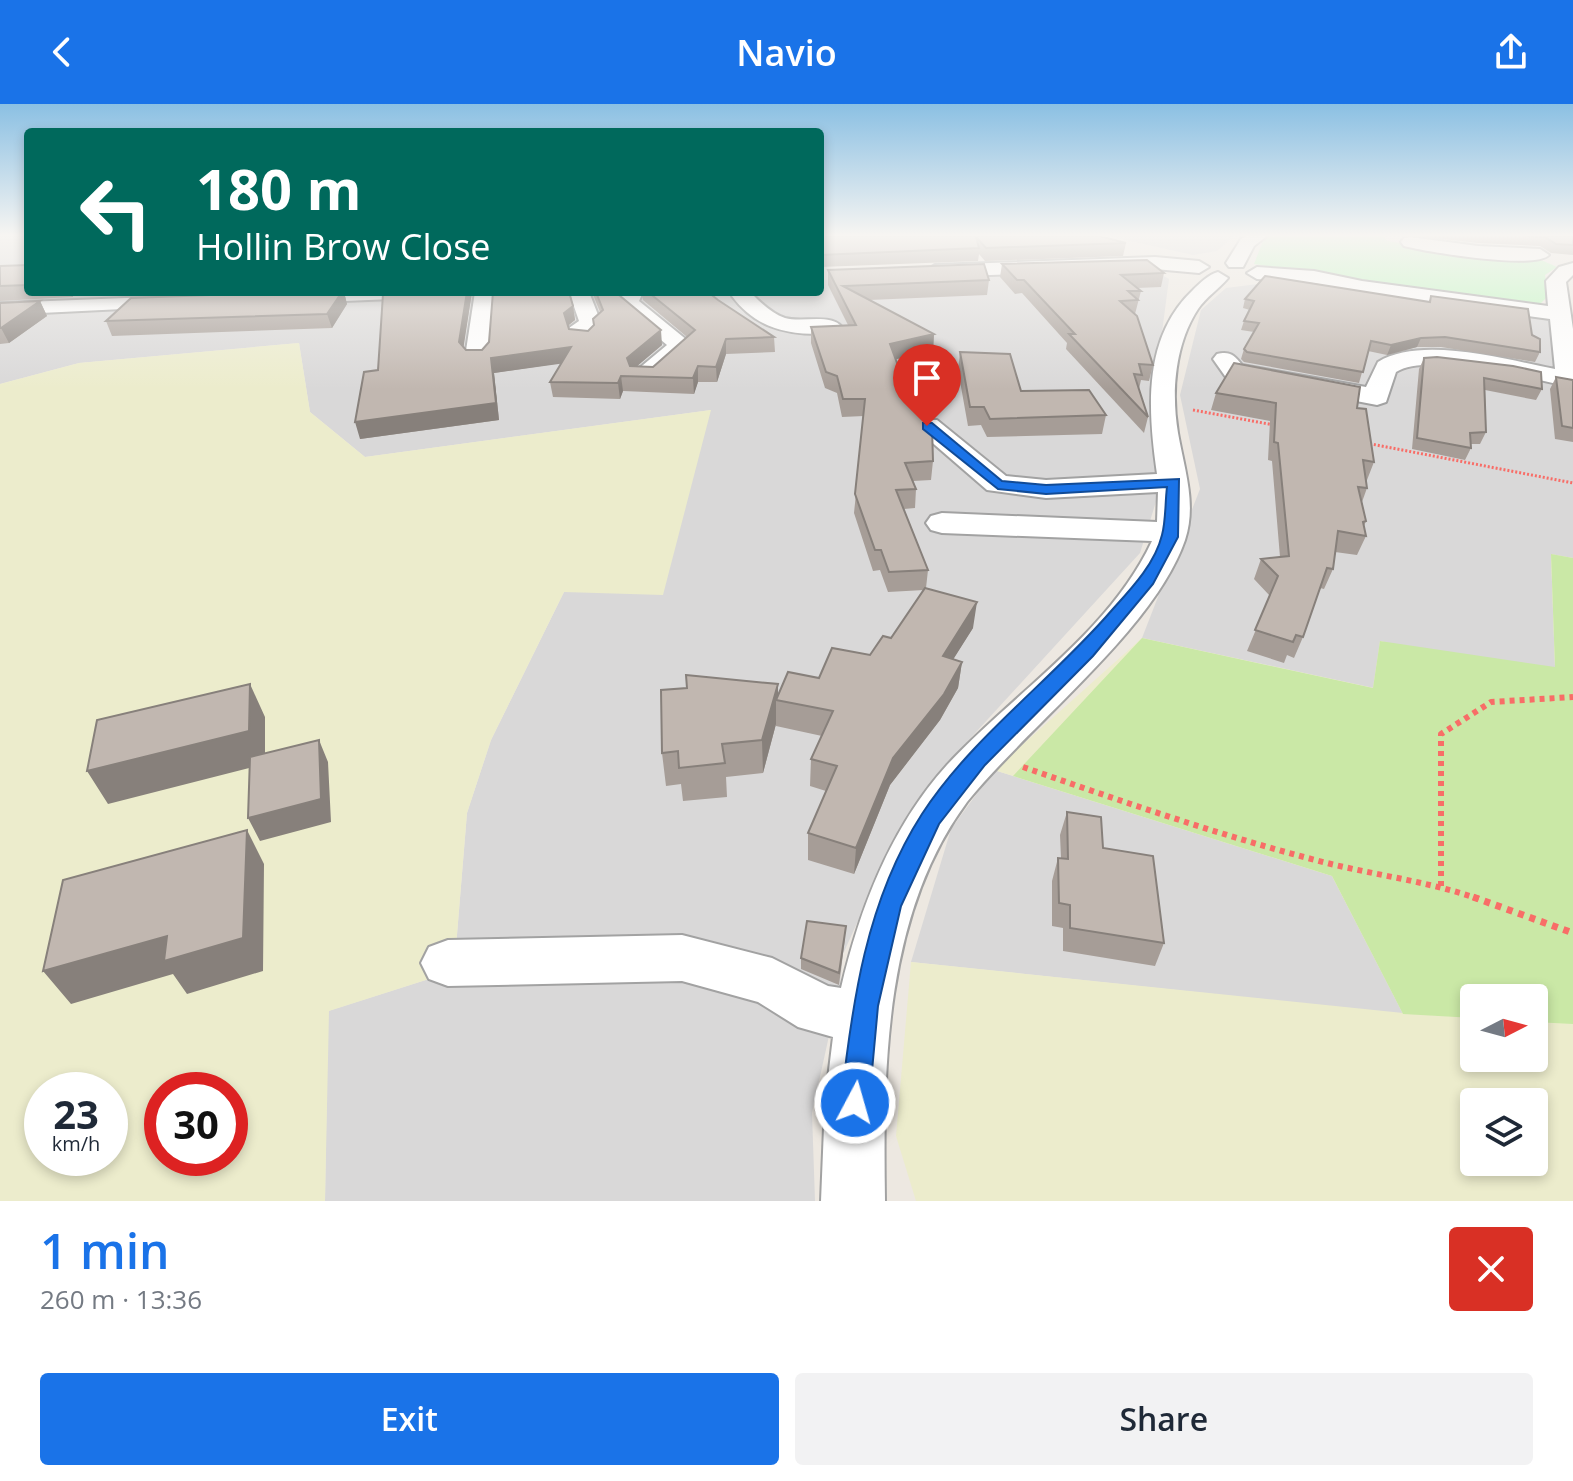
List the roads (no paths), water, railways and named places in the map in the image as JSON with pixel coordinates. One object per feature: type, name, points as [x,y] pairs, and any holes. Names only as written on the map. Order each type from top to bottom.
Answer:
[{"type":"street","points":[[853,1201],[852,1131],[864,1018],[889,906],[930,819],[977,760],[1086,652],[1147,580],[1170,532],[1174,482],[1161,403],[1165,369],[1188,307],[1209,287]]},
{"type":"street","points":[[1363,287],[1563,314]]},
{"type":"street","points":[[1228,369],[1375,406],[1384,370],[1406,359],[1463,361],[1570,379],[1557,287]]},
{"type":"street","points":[[269,298],[315,296]]},
{"type":"street","points":[[477,357],[485,296]]},
{"type":"street","points":[[580,296],[587,331],[604,325],[613,330]]},
{"type":"street","points":[[630,296],[629,303],[681,345],[643,375]]},
{"type":"street","points":[[742,296],[762,317],[783,325],[831,327]]},
{"type":"street","points":[[0,309],[111,299],[193,301]]},
{"type":"street","points":[[927,426],[998,484],[1046,489],[1174,482]]},
{"type":"street","points":[[942,523],[1170,532]]},
{"type":"street","points":[[448,963],[682,958],[772,982],[818,1009],[864,1018]]}]
